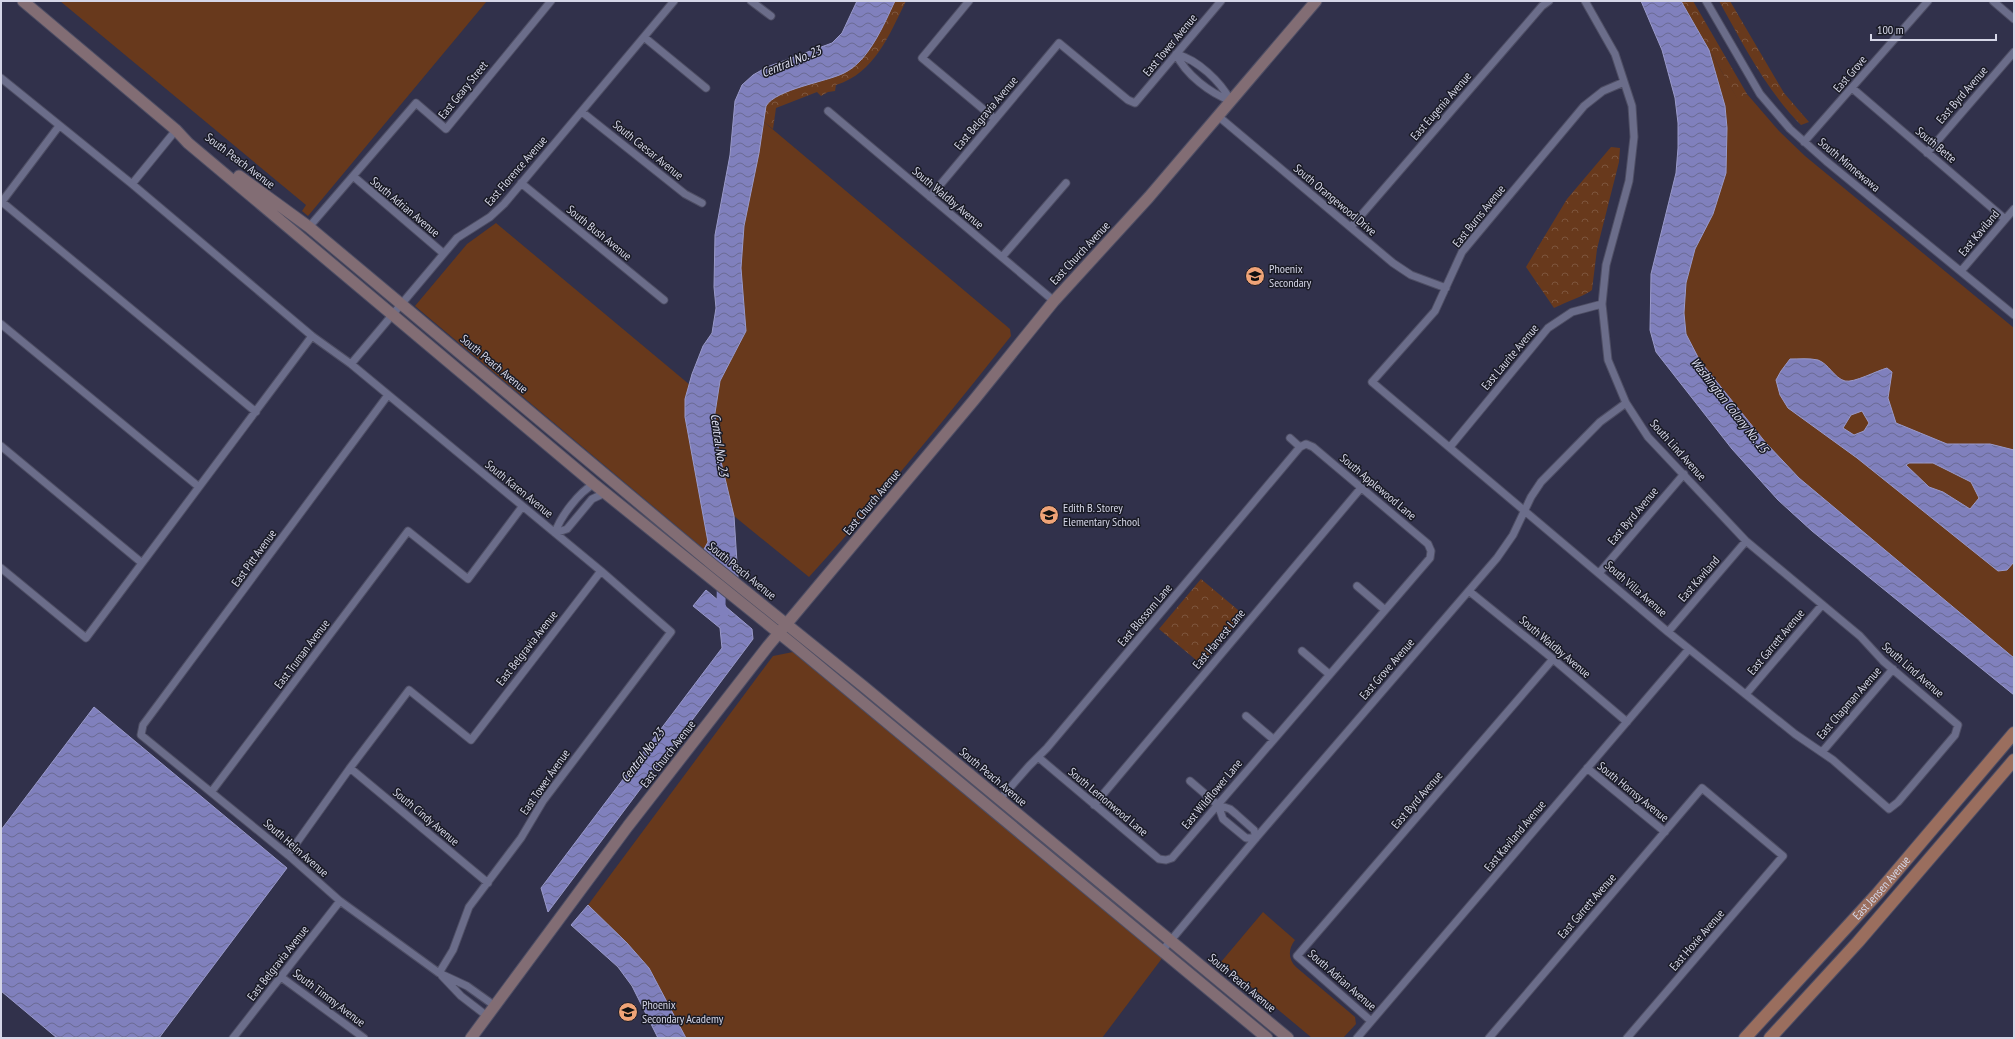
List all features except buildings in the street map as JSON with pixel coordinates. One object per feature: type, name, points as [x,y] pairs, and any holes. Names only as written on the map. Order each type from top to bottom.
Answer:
[{"type":"main road","name":"East Jensen Avenue","points":[[1745,1038],[1873,899],[2014,733]]},
{"type":"main road","name":"East Jensen Avenue","points":[[1770,1038],[1858,942],[2014,760]]},
{"type":"street","name":"South Peach Avenue","points":[[23,1],[176,130],[188,143],[594,484],[714,581],[782,629],[962,768],[1288,1038]]},
{"type":"street","name":"East Geary Street","points":[[309,227],[416,103],[446,128],[551,1]]},
{"type":"street","name":"East Florence Avenue","points":[[351,364],[457,238],[490,217],[521,183],[674,1]]},
{"type":"street","points":[[751,1],[771,16]]},
{"type":"street","points":[[968,1],[922,58],[995,120]]},
{"type":"street","name":"East Tower Avenue","points":[[1135,103],[1221,1]]},
{"type":"street","name":"East Church Avenue","points":[[471,1038],[628,826],[782,629],[974,400],[1054,301],[1149,197],[1316,1]]},
{"type":"street","name":"East Eugenia Avenue","points":[[1351,227],[1542,6],[1549,1]]},
{"type":"street","name":"South Lind Avenue","points":[[1585,1],[1615,54],[1632,106],[1634,137],[1629,180],[1606,265],[1602,304],[1608,360],[1626,403],[1648,437],[1746,541],[1860,636],[1893,669],[1958,725],[1955,735],[1898,802],[1889,809]]},
{"type":"street","name":"South Minnewawa","points":[[1706,1],[1760,94],[1775,113],[1804,142],[2014,315]]},
{"type":"street","name":"East Grove","points":[[1804,142],[1928,1]]},
{"type":"street","points":[[1993,1],[2014,19]]},
{"type":"street","points":[[644,37],[706,88]]},
{"type":"street","name":"East Belgravia Avenue","points":[[930,197],[1059,43],[1128,100],[1135,103]]},
{"type":"street","name":"East Byrd Avenue","points":[[1927,153],[2014,52]]},
{"type":"street","points":[[1176,54],[1182,66],[1217,95],[1231,101]]},
{"type":"street","name":"South Karen Avenue","points":[[1,78],[132,184],[312,336],[351,364],[522,507],[601,570],[671,632]]},
{"type":"street","name":"East Burns Avenue","points":[[1372,382],[1435,311],[1462,252],[1584,106],[1603,91],[1624,82]]},
{"type":"street","name":"South Bette","points":[[1852,88],[2005,219]]},
{"type":"street","name":"South Waldby Avenue","points":[[828,111],[1054,301]]},
{"type":"street","name":"South Caesar Avenue","points":[[582,112],[685,194],[702,203]]},
{"type":"street","name":"South Orangewood Drive","points":[[1218,116],[1399,267],[1411,275],[1446,288]]},
{"type":"street","points":[[59,126],[1,202],[256,412]]},
{"type":"street","name":"South Peach Avenue","points":[[176,130],[191,139],[309,227],[401,303],[732,580],[782,629],[879,716],[1267,1038]]},
{"type":"street","points":[[132,184],[176,130]]},
{"type":"street","name":"South Adrian Avenue","points":[[353,176],[443,254]]},
{"type":"street","points":[[1002,257],[1066,182]]},
{"type":"street","name":"South Bush Avenue","points":[[521,183],[664,300]]},
{"type":"street","name":"East Kaviland","points":[[1961,271],[2014,209]]},
{"type":"street","name":"East Laurite Avenue","points":[[1450,447],[1548,328],[1572,312],[1602,304]]},
{"type":"street","points":[[1,324],[199,487]]},
{"type":"street","points":[[1,568],[86,638],[312,336]]},
{"type":"street","name":"South Villa Avenue","points":[[1372,382],[1524,511],[1600,572],[1668,632],[1795,734],[1833,760],[1889,809]]},
{"type":"street","name":"East Pitt Avenue","points":[[141,735],[144,725],[388,395]]},
{"type":"street","name":"East Grove Avenue","points":[[1162,951],[1256,838],[1497,558],[1513,534],[1531,497],[1541,482],[1600,422],[1626,403]]},
{"type":"street","name":"South Applewood Lane","points":[[1290,438],[1303,446],[1313,447],[1428,544],[1431,551]]},
{"type":"street","points":[[1,446],[142,562]]},
{"type":"street","name":"East Blossom Lane","points":[[1000,800],[1303,446]]},
{"type":"street","name":"East Byrd Avenue","points":[[1600,572],[1684,474]]},
{"type":"street","points":[[555,533],[558,522],[584,492],[594,484],[599,483],[607,484],[654,522],[671,529]]},
{"type":"street","name":"East Harvest Lane","points":[[1094,805],[1361,488]]},
{"type":"street","points":[[555,533],[566,530],[592,499],[605,493]]},
{"type":"street","name":"East Truman Avenue","points":[[212,791],[408,531],[468,579],[522,507]]},
{"type":"street","name":"East Kaviland","points":[[1668,632],[1746,541]]},
{"type":"street","name":"East Wildflower Lane","points":[[1166,860],[1172,858],[1430,558],[1431,551]]},
{"type":"street","name":"East Belgravia Avenue","points":[[350,768],[409,690],[471,740],[601,570]]},
{"type":"street","points":[[1357,586],[1385,610]]},
{"type":"street","name":"South Waldby Avenue","points":[[1469,591],[1553,659],[1627,722]]},
{"type":"street","name":"East Garrett Avenue","points":[[1746,694],[1822,605]]},
{"type":"street","name":"East Tower Avenue","points":[[439,973],[453,950],[469,907],[521,838],[543,800],[671,632]]},
{"type":"street","name":"East Kaviland Avenue","points":[[1357,1038],[1689,649]]},
{"type":"street","points":[[1302,651],[1329,674]]},
{"type":"street","name":"East Byrd Avenue","points":[[1297,956],[1553,659]]},
{"type":"street","name":"East Chapman Avenue","points":[[1822,752],[1893,669]]},
{"type":"street","points":[[879,716],[900,727],[950,768],[958,771],[962,768]]},
{"type":"street","points":[[1246,716],[1274,739]]},
{"type":"street","name":"South Helm Avenue","points":[[141,735],[288,854],[340,901],[439,973],[461,996],[487,1016]]},
{"type":"street","name":"South Lemonwood Lane","points":[[1038,757],[1159,859],[1166,860]]},
{"type":"street","points":[[288,854],[350,768]]},
{"type":"street","name":"South Cindy Avenue","points":[[350,768],[488,883]]},
{"type":"street","name":"South Hornsy Avenue","points":[[1587,768],[1665,832]]},
{"type":"street","points":[[1190,781],[1218,805],[1230,809],[1244,820],[1254,830],[1256,838],[1246,838],[1235,829],[1223,818],[1218,805]]},
{"type":"street","name":"East Garrett Avenue","points":[[1489,1038],[1702,788],[1783,856]]},
{"type":"street","points":[[1235,829],[1236,822],[1244,820]]},
{"type":"street","name":"East Hoxie Avenue","points":[[1627,1038],[1783,856]]},
{"type":"street","name":"East Belgravia Avenue","points":[[234,1038],[340,901]]},
{"type":"street","name":"South Adrian Avenue","points":[[1297,956],[1371,1021]]},
{"type":"street","name":"South Helm Avenue","points":[[439,973],[468,986],[495,1006]]},
{"type":"street","name":"South Timmy Avenue","points":[[281,977],[364,1038]]},
{"type":"green space","points":[[60,1],[487,1],[308,216],[302,211],[306,205]]},
{"type":"green space","points":[[895,1],[906,1],[887,39],[871,62],[861,72],[836,85],[835,91],[828,92],[821,96],[817,92],[776,108],[773,129],[764,122],[766,105],[775,96],[783,92],[838,76],[862,59],[881,31]]},
{"type":"green space","points":[[1681,1],[1693,1],[1747,94],[1738,100]]},
{"type":"green space","points":[[1719,1],[1730,1],[1784,93],[1809,122],[1801,125],[1777,97],[1746,50]]},
{"type":"green space","points":[[1709,50],[1738,99],[1747,94],[1779,131],[1805,156],[2014,328],[2014,658],[1799,478],[1766,443],[1700,361],[1686,334],[1684,313],[1686,283],[1695,249],[1713,214],[1725,106]]},
{"type":"green space","points":[[764,122],[1010,329],[1011,336],[912,458],[809,577],[734,516],[719,453],[715,414],[720,381],[746,331],[741,268],[744,226]]},
{"type":"green space","points":[[1611,147],[1620,148],[1619,162],[1597,249],[1592,290],[1554,308],[1526,267],[1567,199]]},
{"type":"green space","points":[[496,223],[690,385],[685,399],[685,417],[708,543],[704,549],[415,306],[467,244]]},
{"type":"green space","points":[[1201,579],[1244,615],[1202,665],[1159,629]]},
{"type":"green space","points":[[793,652],[1163,957],[1102,1038],[686,1038],[649,968],[627,943],[588,905],[773,656]]},
{"type":"green space","points":[[1263,912],[1295,940],[1290,950],[1290,957],[1293,964],[1355,1017],[1356,1024],[1343,1038],[1312,1038],[1221,962]]},
{"type":"water","points":[[857,1],[895,1],[875,41],[861,60],[844,73],[790,90],[771,100],[766,106],[759,153],[744,226],[741,268],[746,331],[720,381],[715,413],[719,453],[734,516],[738,578],[704,549],[708,542],[685,417],[685,399],[692,374],[703,346],[712,333],[716,308],[714,287],[715,235],[730,155],[735,101],[742,85],[753,75],[767,67],[832,43],[842,33]]},
{"type":"water","name":"Washington Colony No. 15","points":[[1641,1],[1681,1],[1709,50],[1725,106],[1727,128],[1726,173],[1713,214],[1695,249],[1686,283],[1684,313],[1686,334],[1700,361],[1766,443],[1799,478],[2014,658],[2014,695],[1812,531],[1778,500],[1732,449],[1656,352],[1650,330],[1651,274],[1676,173],[1678,123],[1675,98],[1662,50]]},
{"type":"water","points":[[1790,359],[1815,359],[1822,362],[1841,379],[1849,381],[1859,379],[1887,368],[1892,372],[1888,398],[1896,423],[1947,444],[1990,444],[2014,450],[2014,562],[2007,570],[1998,571],[1857,458],[1788,408],[1780,395],[1776,380]],"holes":[[[1862,411],[1869,423],[1864,431],[1854,435],[1843,428],[1851,415]],[[1909,463],[1933,463],[1971,482],[1979,498],[1970,509],[1943,492],[1929,487],[1906,465]]]},
{"type":"water","points":[[706,590],[752,629],[753,639],[548,912],[541,888],[722,648],[720,628],[693,606]]},
{"type":"water","points":[[94,707],[287,868],[159,1038],[57,1038],[1,991],[1,830]]},
{"type":"water","points":[[588,905],[627,943],[649,968],[686,1038],[658,1038],[632,986],[618,967],[571,925]]},
{"type":"waterway","name":"Central No. 23","points":[[722,552],[721,605],[724,613]]},
{"type":"place","name":"Phoenix Secondary","points":[[1255,276]]},
{"type":"place","name":"Edith B. Storey Elementary School","points":[[1049,515]]},
{"type":"place","name":"Phoenix Secondary Academy","points":[[628,1012]]}]
